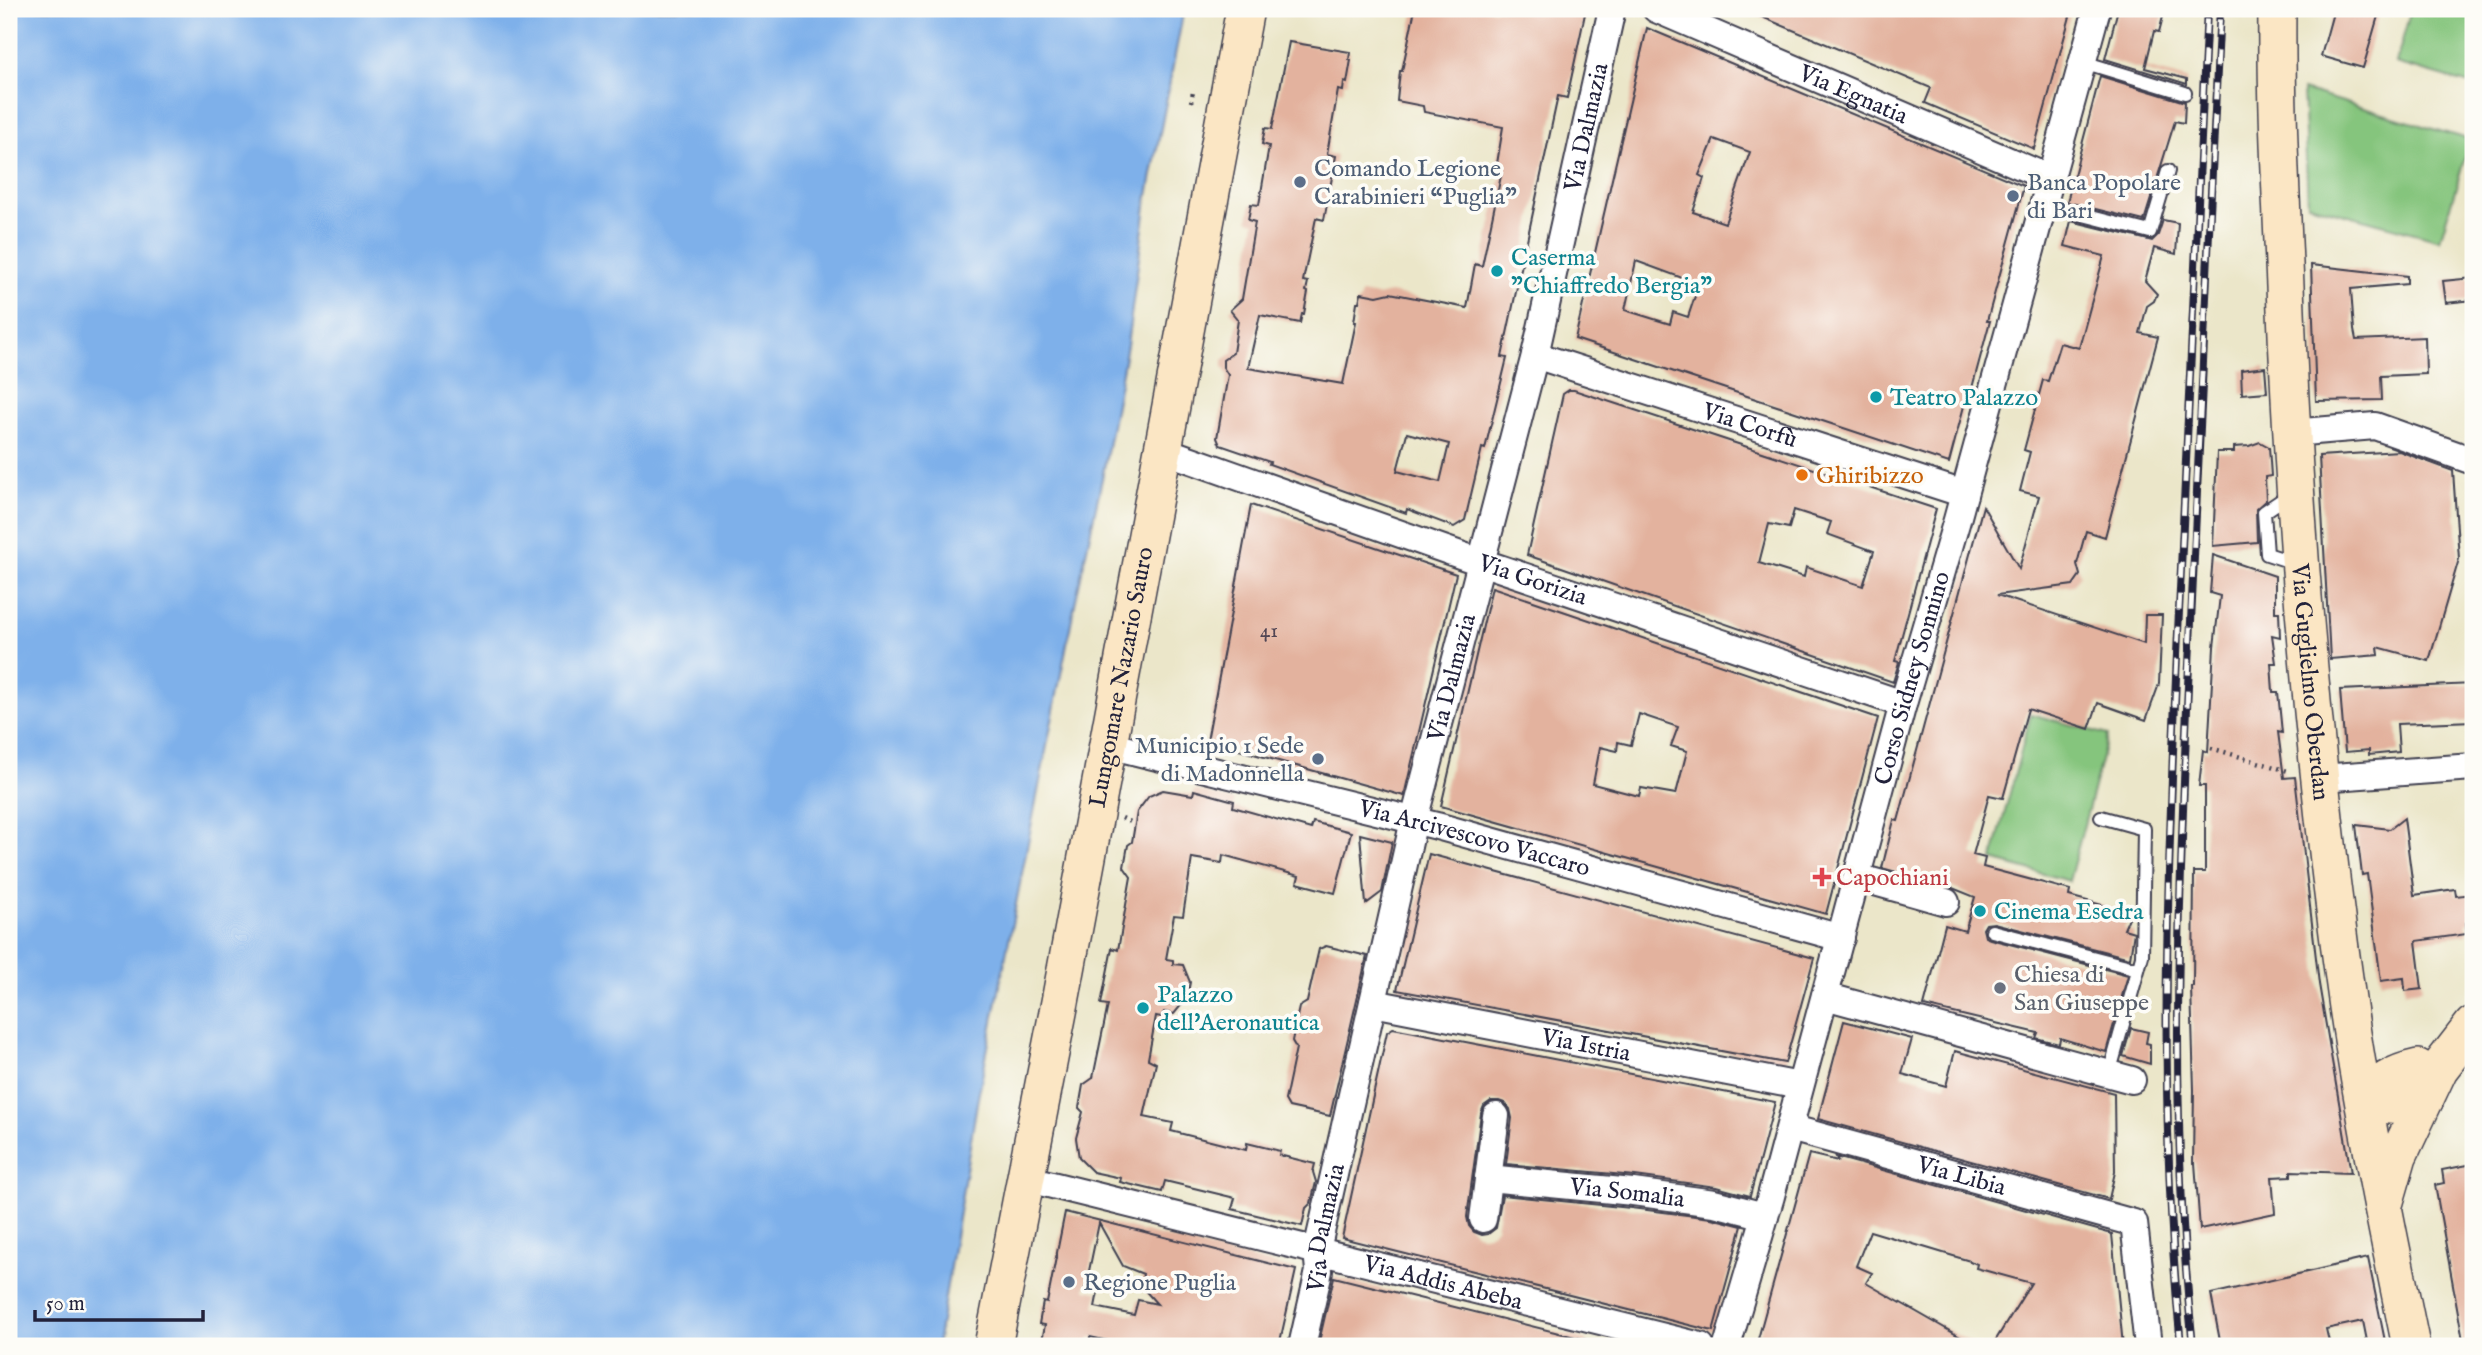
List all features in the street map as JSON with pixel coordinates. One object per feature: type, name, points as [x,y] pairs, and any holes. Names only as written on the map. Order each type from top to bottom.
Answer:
[{"type":"main road","name":"Lungomare Nazario Sauro","points":[[993,1346],[1060,1002],[1245,9]]},
{"type":"main road","name":"Via Guglielmo Oberdan","points":[[2277,9],[2277,84],[2291,433],[2301,565],[2307,775],[2383,1209],[2411,1346]]},
{"type":"main road","points":[[2348,1007],[2366,1035],[2386,1055],[2428,1079]]},
{"type":"main road","points":[[2383,1209],[2398,1156],[2428,1079],[2473,1025]]},
{"type":"main road","points":[[2364,1101],[2376,1086],[2400,1072],[2428,1079]]},
{"type":"street","name":"Via Dalmazia","points":[[1302,1346],[1320,1271],[1317,1250],[1414,820],[1535,355],[1612,9]]},
{"type":"street","name":"Via Egnatia","points":[[1656,9],[2051,179]]},
{"type":"street","name":"Corso Sidney Sonnino","points":[[1727,1346],[1790,1128],[1903,704],[1964,494],[2097,9]]},
{"type":"street","name":"Via Corfù","points":[[1535,355],[1964,494]]},
{"type":"street","points":[[2291,433],[2375,426],[2473,461]]},
{"type":"street","name":"Via Gorizia","points":[[1163,450],[1903,704]]},
{"type":"street","name":"Via Arcivescovo Vaccaro","points":[[1108,745],[1414,820],[1841,938]]},
{"type":"street","points":[[2307,775],[2473,766]]},
{"type":"street","points":[[1857,877],[1946,902]]},
{"type":"street","points":[[1825,996],[2121,1077]]},
{"type":"street","name":"Via Istria","points":[[1373,1003],[1800,1086]]},
{"type":"street","points":[[1483,1219],[1496,1116]]},
{"type":"street","name":"Via Libia","points":[[1790,1128],[2134,1223],[2148,1346]]},
{"type":"street","name":"Via Addis Abeba","points":[[1024,1178],[1701,1346]]},
{"type":"street","name":"Via Somalia","points":[[1488,1178],[1701,1201],[1765,1216]]},
{"type":"lane","points":[[2083,61],[2185,93]]},
{"type":"lane","points":[[2044,205],[2150,232],[2168,171]]},
{"type":"lane","points":[[2101,817],[2144,829],[2142,956],[2121,1077]]},
{"type":"lane","points":[[1992,931],[2138,969]]},
{"type":"path","points":[[1191,102],[1193,92]]},
{"type":"path","points":[[2211,748],[2288,772],[2307,775]]},
{"type":"path","points":[[1118,816],[1135,824]]},
{"type":"green space","points":[[2411,9],[2473,9],[2473,85],[2396,63]]},
{"type":"green space","points":[[2303,90],[2470,140],[2440,240],[2308,204]]},
{"type":"green space","points":[[2031,714],[2108,735],[2069,881],[1992,860]]},
{"type":"water","points":[[9,9],[1184,9],[1146,206],[1127,345],[977,1103],[937,1346],[9,1346]]},
{"type":"building","name":"Caserma \"Chiaffredo Bergia\"","points":[[1415,9],[1586,9],[1567,98],[1558,96],[1502,357],[1507,358],[1485,449],[1482,448],[1465,520],[1454,527],[1407,509],[1406,513],[1269,464],[1270,462],[1220,445],[1217,438],[1228,375],[1223,367],[1223,360],[1233,353],[1238,320],[1230,310],[1242,299],[1255,222],[1248,220],[1251,204],[1259,205],[1269,146],[1262,144],[1265,128],[1272,129],[1289,42],[1350,52],[1351,60],[1347,83],[1344,82],[1343,91],[1338,90],[1327,154],[1336,156],[1324,220],[1316,218],[1303,281],[1308,282],[1304,314],[1300,323],[1260,315],[1248,368],[1343,384],[1356,322],[1357,302],[1361,293],[1377,296],[1390,293],[1467,308],[1475,264],[1482,266],[1502,171],[1496,170],[1503,127],[1424,112],[1423,106],[1397,101]],"holes":[[[1407,433],[1449,444],[1440,482],[1397,471]]]},
{"type":"building","points":[[1743,9],[2072,9],[2034,149],[1925,103],[1931,88]]},
{"type":"building","points":[[2118,9],[2165,9],[2159,32],[2154,31],[2145,68],[2187,79],[2187,84],[2105,59]]},
{"type":"building","points":[[2334,9],[2380,9],[2363,68],[2321,56]]},
{"type":"building","points":[[1647,28],[2024,186],[1987,321],[1990,321],[1972,388],[1969,387],[1949,463],[1575,339]],"holes":[[[1714,139],[1750,152],[1725,223],[1693,212],[1704,178],[1699,175]],[[1636,261],[1699,284],[1688,317],[1673,312],[1670,324],[1625,310]]]},
{"type":"building","points":[[2100,76],[2185,102],[2184,123],[2175,121],[2144,221],[2067,202]]},
{"type":"building","points":[[2163,220],[2178,223],[2176,254],[2154,248],[2145,281],[2157,294],[2154,301],[2147,306],[2140,333],[2158,337],[2105,537],[2086,531],[2077,564],[2080,575],[2073,585],[1997,595],[2144,644],[2145,615],[2162,615],[2159,684],[2146,720],[2098,703],[2089,729],[2028,709],[2003,798],[1989,795],[1973,855],[1985,858],[1983,867],[2070,890],[2069,896],[2131,913],[2124,929],[2134,932],[2130,958],[1994,923],[1986,924],[1983,929],[1985,937],[1990,939],[2128,975],[2106,1052],[2060,1038],[2059,1044],[2036,1038],[2038,1033],[1924,1006],[1945,925],[1965,931],[1975,897],[1950,887],[1882,868],[1894,820],[1898,821],[1983,506],[2019,569],[2039,496],[2020,491],[2030,452],[2024,450],[2043,380],[2048,381],[2060,343],[2079,348],[2104,256],[2065,246],[2071,221],[2152,241],[2158,235]]},
{"type":"building","points":[[2311,265],[2407,276],[2407,284],[2351,289],[2354,330],[2356,340],[2425,337],[2426,374],[2381,376],[2382,400],[2316,401]]},
{"type":"building","points":[[2473,278],[2473,300],[2446,303],[2443,281]]},
{"type":"building","points":[[2265,367],[2267,392],[2242,394],[2241,370]]},
{"type":"building","points":[[1574,390],[1936,509],[1895,661],[1899,662],[1893,682],[1527,555],[1563,394]],"holes":[[[1794,510],[1831,522],[1827,534],[1874,551],[1863,586],[1806,567],[1804,577],[1759,563],[1769,524],[1789,528]]]},
{"type":"building","points":[[2260,442],[2269,447],[2271,476],[2265,477],[2266,500],[2256,509],[2257,542],[2213,546],[2217,452],[2234,452],[2234,447]]},
{"type":"building","points":[[2399,451],[2453,471],[2459,559],[2429,661],[2378,647],[2379,655],[2330,659],[2319,456]]},
{"type":"building","points":[[1251,505],[1456,574],[1404,796],[1207,741]]},
{"type":"building","points":[[2213,555],[2275,576],[2275,612],[2279,612],[2280,637],[2272,635],[2276,663],[2271,663],[2273,692],[2278,692],[2282,733],[2278,732],[2284,778],[2295,777],[2319,984],[2351,1173],[2291,1171],[2291,1176],[2272,1177],[2275,1213],[2200,1229],[2193,1163],[2191,986],[2194,872],[2205,872],[2205,786],[2199,786],[2203,750],[2208,752],[2220,596],[2210,593]]},
{"type":"building","points":[[1492,587],[1878,718],[1826,914],[1441,806]],"holes":[[[1639,714],[1678,727],[1671,746],[1687,751],[1676,794],[1641,788],[1639,796],[1593,784],[1600,747],[1617,751],[1618,742],[1631,745]]]},
{"type":"building","points":[[2473,684],[2473,721],[2397,724],[2399,752],[2369,755],[2369,750],[2345,752],[2340,690]]},
{"type":"building","name":"Palazzo dell'Aeronautica","points":[[1163,790],[1193,795],[1194,790],[1234,801],[1233,807],[1311,829],[1313,822],[1351,832],[1335,893],[1297,883],[1299,876],[1223,855],[1222,863],[1192,858],[1183,916],[1174,915],[1166,959],[1173,960],[1173,964],[1183,965],[1190,982],[1187,998],[1174,1014],[1164,1012],[1161,1017],[1156,1016],[1148,1059],[1156,1063],[1144,1117],[1173,1123],[1171,1131],[1246,1150],[1247,1143],[1315,1164],[1313,1172],[1316,1182],[1302,1226],[1232,1209],[1235,1198],[1165,1181],[1162,1192],[1120,1182],[1121,1178],[1093,1172],[1079,1158],[1076,1138],[1083,1112],[1079,1108],[1083,1085],[1093,1078],[1108,1005],[1101,1004],[1112,948],[1118,950],[1131,877],[1124,867],[1128,845],[1132,842],[1137,812],[1149,796]]},
{"type":"building","points":[[2404,818],[2414,895],[2455,889],[2456,896],[2473,894],[2473,922],[2466,923],[2467,934],[2416,941],[2422,989],[2405,991],[2404,978],[2381,981],[2367,874],[2362,875],[2356,825],[2390,829]]},
{"type":"building","points":[[1360,834],[1392,842],[1382,892],[1366,904]]},
{"type":"building","points":[[1429,854],[1814,958],[1785,1063],[1397,990]]},
{"type":"building","points":[[1326,946],[1367,956],[1330,1116],[1289,1107],[1285,1100],[1296,1048],[1292,1041],[1299,1007],[1307,1002],[1319,949]]},
{"type":"building","points":[[1844,1021],[1912,1039],[1902,1074],[1946,1086],[1955,1051],[2114,1093],[2115,1172],[2109,1199],[1818,1119]]},
{"type":"building","points":[[1393,1028],[1775,1102],[1750,1196],[1716,1187],[1635,1176],[1506,1164],[1512,1118],[1510,1109],[1505,1103],[1491,1101],[1484,1106],[1481,1113],[1467,1217],[1474,1232],[1488,1234],[1496,1228],[1502,1195],[1711,1218],[1742,1226],[1713,1331],[1342,1238],[1387,1032]]},
{"type":"building","points":[[2131,1028],[2148,1032],[2146,1043],[2150,1044],[2150,1064],[2123,1056]]},
{"type":"building","points":[[1809,1154],[1838,1161],[1836,1157],[2112,1234],[2123,1346],[1992,1346],[2031,1283],[1976,1268],[1977,1264],[1970,1261],[1870,1231],[1856,1266],[1872,1273],[1866,1283],[1976,1346],[1780,1346],[1758,1339]]},
{"type":"building","points":[[2473,1164],[2473,1346],[2464,1346],[2435,1185],[2444,1183],[2442,1170]]},
{"type":"building","points":[[1065,1212],[1296,1270],[1279,1346],[1131,1346],[1090,1337],[1089,1346],[1041,1346],[1045,1325],[1039,1324],[1043,1302],[1047,1303]],"holes":[[[1099,1223],[1123,1266],[1143,1274],[1141,1286],[1157,1304],[1138,1300],[1134,1315],[1095,1307],[1098,1292],[1085,1290]]]},
{"type":"building","points":[[2368,1258],[2386,1346],[2368,1346],[2363,1321],[2326,1329],[2330,1346],[2221,1346],[2211,1294]]},
{"type":"building","points":[[1334,1277],[1587,1340],[1587,1346],[1318,1346]]},
{"type":"railway","points":[[2181,1346],[2169,1173],[2168,913],[2177,654],[2207,9]]},
{"type":"railway","points":[[2193,1346],[2181,1187],[2179,947],[2191,621],[2220,9]]},
{"type":"place","name":"Comando Legione Carabinieri “Puglia”","points":[[1300,182]]},
{"type":"place","name":"Banca Popolare di Bari","points":[[2013,196]]},
{"type":"place","name":"Caserma \"Chiaffredo Bergia\"","points":[[1497,271]]},
{"type":"place","name":"Teatro Palazzo","points":[[1876,397]]},
{"type":"place","name":"Ghiribizzo","points":[[1802,475]]},
{"type":"place","name":"Municipio 1 Sede di Madonnella","points":[[1318,759]]},
{"type":"place","name":"Capochiani","points":[[1822,877]]},
{"type":"place","name":"Cinema Esedra","points":[[1980,911]]},
{"type":"place","name":"Chiesa di San Giuseppe","points":[[2000,988]]},
{"type":"place","name":"Palazzo dell'Aeronautica","points":[[1143,1008]]},
{"type":"place","name":"Regione Puglia","points":[[1069,1282]]}]
